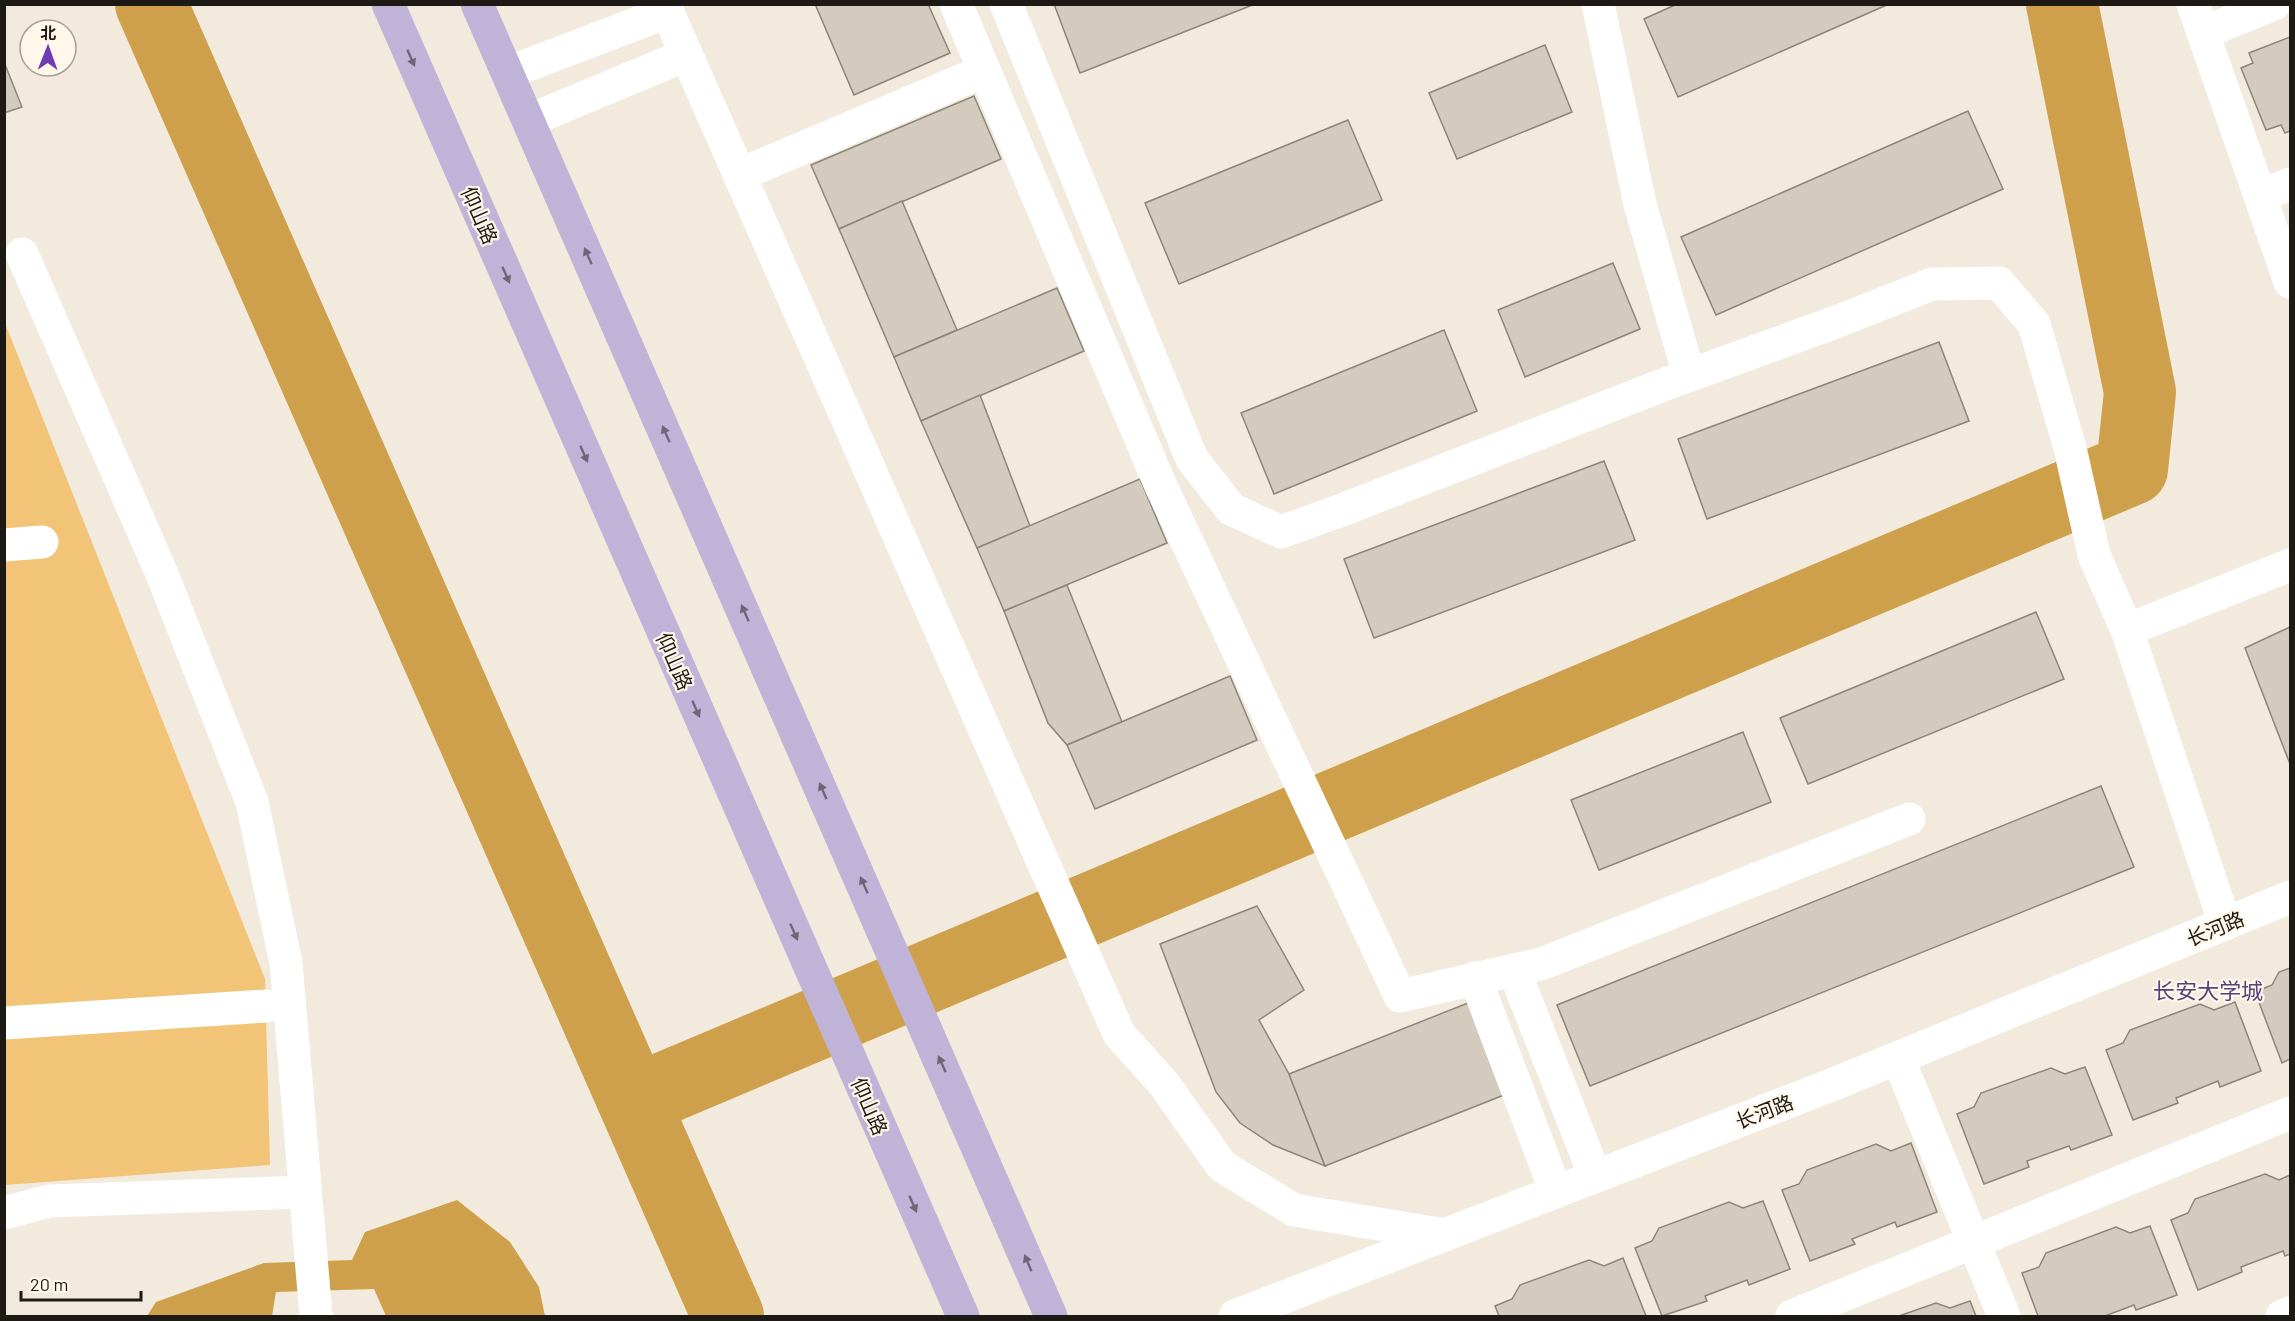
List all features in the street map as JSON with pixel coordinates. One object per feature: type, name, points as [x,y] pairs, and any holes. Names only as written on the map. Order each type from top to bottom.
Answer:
[{"type":"main road","name":"仰山路","points":[[388,4],[963,1317]]},
{"type":"main road","points":[[477,4],[1051,1317]]},
{"type":"street","points":[[956,4],[1160,484],[1400,996],[1541,964],[1908,819]]},
{"type":"street","points":[[1006,4],[1192,459],[1231,509],[1281,532],[1932,284],[1999,283],[2034,324],[2070,448],[2094,555],[2127,630],[2225,924]]},
{"type":"street","points":[[1598,4],[1641,204],[1689,375]]},
{"type":"street","points":[[2274,4],[2198,19],[2290,282]]},
{"type":"street","points":[[507,73],[665,8],[1119,1034],[1164,1084],[1222,1166],[1294,1210],[1445,1235]]},
{"type":"street","points":[[528,121],[686,55]]},
{"type":"street","points":[[739,175],[984,71]]},
{"type":"street","points":[[2260,196],[2290,184]]},
{"type":"street","points":[[22,254],[162,574],[252,802],[286,963],[316,1317]]},
{"type":"street","points":[[4,545],[42,542]]},
{"type":"street","points":[[2127,630],[2290,565]]},
{"type":"street","name":"长河路","points":[[1235,1317],[1898,1058],[2290,897]]},
{"type":"street","points":[[1514,970],[1595,1176]]},
{"type":"street","points":[[1475,978],[1556,1192]]},
{"type":"street","points":[[4,1023],[266,1006]]},
{"type":"street","points":[[1898,1058],[2004,1317]]},
{"type":"street","points":[[1792,1317],[2290,1113]]},
{"type":"street","points":[[4,1213],[49,1201],[305,1192]]},
{"type":"street","points":[[2282,1317],[2290,1313]]},
{"type":"shaded area","points":[[5,323],[265,979],[270,1165],[5,1185]]},
{"type":"shaded area","points":[[457,1200],[510,1242],[539,1287],[545,1316],[386,1316],[374,1289],[276,1292],[272,1316],[147,1316],[156,1302],[264,1263],[352,1260],[365,1232]]},
{"type":"building","points":[[815,4],[928,4],[950,53],[854,95]]},
{"type":"building","points":[[1054,4],[1255,4],[1080,73]]},
{"type":"building","points":[[1677,4],[1889,4],[1678,97],[1644,19]]},
{"type":"building","points":[[2290,37],[2290,131],[2285,133],[2281,125],[2266,130],[2241,68],[2253,63],[2249,53]]},
{"type":"building","points":[[1545,45],[1572,112],[1457,159],[1429,93]]},
{"type":"building","points":[[4,62],[22,107],[4,113]]},
{"type":"building","points":[[974,96],[1001,159],[839,229],[811,165]]},
{"type":"building","points":[[1968,111],[2003,189],[1716,315],[1681,237]]},
{"type":"building","points":[[1348,120],[1382,200],[1179,284],[1145,203]]},
{"type":"building","points":[[902,201],[957,330],[894,357],[839,229]]},
{"type":"building","points":[[1613,263],[1640,329],[1525,377],[1498,310]]},
{"type":"building","points":[[1057,288],[1084,351],[921,421],[894,357]]},
{"type":"building","points":[[1444,330],[1477,411],[1274,494],[1241,413]]},
{"type":"building","points":[[1939,342],[1969,421],[1707,519],[1678,439]]},
{"type":"building","points":[[980,395],[1030,526],[977,548],[921,421]]},
{"type":"building","points":[[1604,461],[1635,540],[1374,638],[1344,559]]},
{"type":"building","points":[[1140,479],[1167,543],[1004,611],[977,548]]},
{"type":"building","points":[[1067,585],[1122,722],[1067,745],[1048,723],[1004,611]]},
{"type":"building","points":[[2036,612],[2064,679],[1808,784],[1780,718]]},
{"type":"building","points":[[2290,627],[2290,764],[2245,648]]},
{"type":"building","points":[[1230,676],[1257,740],[1095,809],[1067,745]]},
{"type":"building","points":[[1743,732],[1771,802],[1599,870],[1571,800]]},
{"type":"building","points":[[2101,786],[2134,867],[1590,1086],[1557,1005]]},
{"type":"building","points":[[1257,906],[1304,990],[1259,1020],[1289,1074],[1325,1166],[1273,1145],[1240,1123],[1216,1092],[1160,944]]},
{"type":"building","points":[[2290,968],[2290,1059],[2282,1063],[2255,992],[2272,985],[2279,972]]},
{"type":"building","points":[[2235,1002],[2261,1071],[2220,1087],[2218,1081],[2176,1098],[2178,1103],[2133,1120],[2106,1050],[2123,1043],[2130,1030],[2200,1004],[2214,1010]]},
{"type":"building","points":[[1468,1003],[1504,1095],[1325,1166],[1289,1074]]},
{"type":"building","points":[[2085,1067],[2112,1135],[2071,1150],[2069,1146],[2027,1161],[2029,1167],[1984,1184],[1957,1114],[1974,1107],[1981,1093],[2051,1068],[2065,1074]]},
{"type":"building","points":[[1911,1143],[1937,1212],[1897,1227],[1895,1222],[1852,1239],[1855,1244],[1810,1261],[1782,1190],[1799,1184],[1807,1170],[1876,1144],[1891,1151]]},
{"type":"building","points":[[2265,1174],[2279,1180],[2290,1175],[2290,1254],[2285,1256],[2283,1251],[2241,1267],[2242,1272],[2198,1290],[2171,1220],[2188,1213],[2195,1199]]},
{"type":"building","points":[[1763,1201],[1790,1269],[1749,1285],[1747,1280],[1705,1296],[1707,1301],[1662,1316],[1635,1248],[1652,1241],[1659,1228],[1729,1202],[1743,1208]]},
{"type":"building","points":[[2150,1226],[2177,1295],[2136,1310],[2134,1305],[2105,1316],[2038,1316],[2022,1273],[2039,1267],[2046,1253],[2116,1227],[2130,1233]]},
{"type":"building","points":[[1623,1258],[1646,1316],[1499,1316],[1495,1306],[1512,1299],[1520,1285],[1589,1260],[1604,1266]]},
{"type":"building","points":[[1970,1301],[1976,1316],[1899,1316],[1936,1303],[1950,1308]]},
{"type":"waterway","points":[[151,4],[728,1316]]},
{"type":"waterway","points":[[634,1101],[2132,469],[2140,392],[2062,4]]},
{"type":"district","name":"长安大学城","points":[[2208,990]]}]
